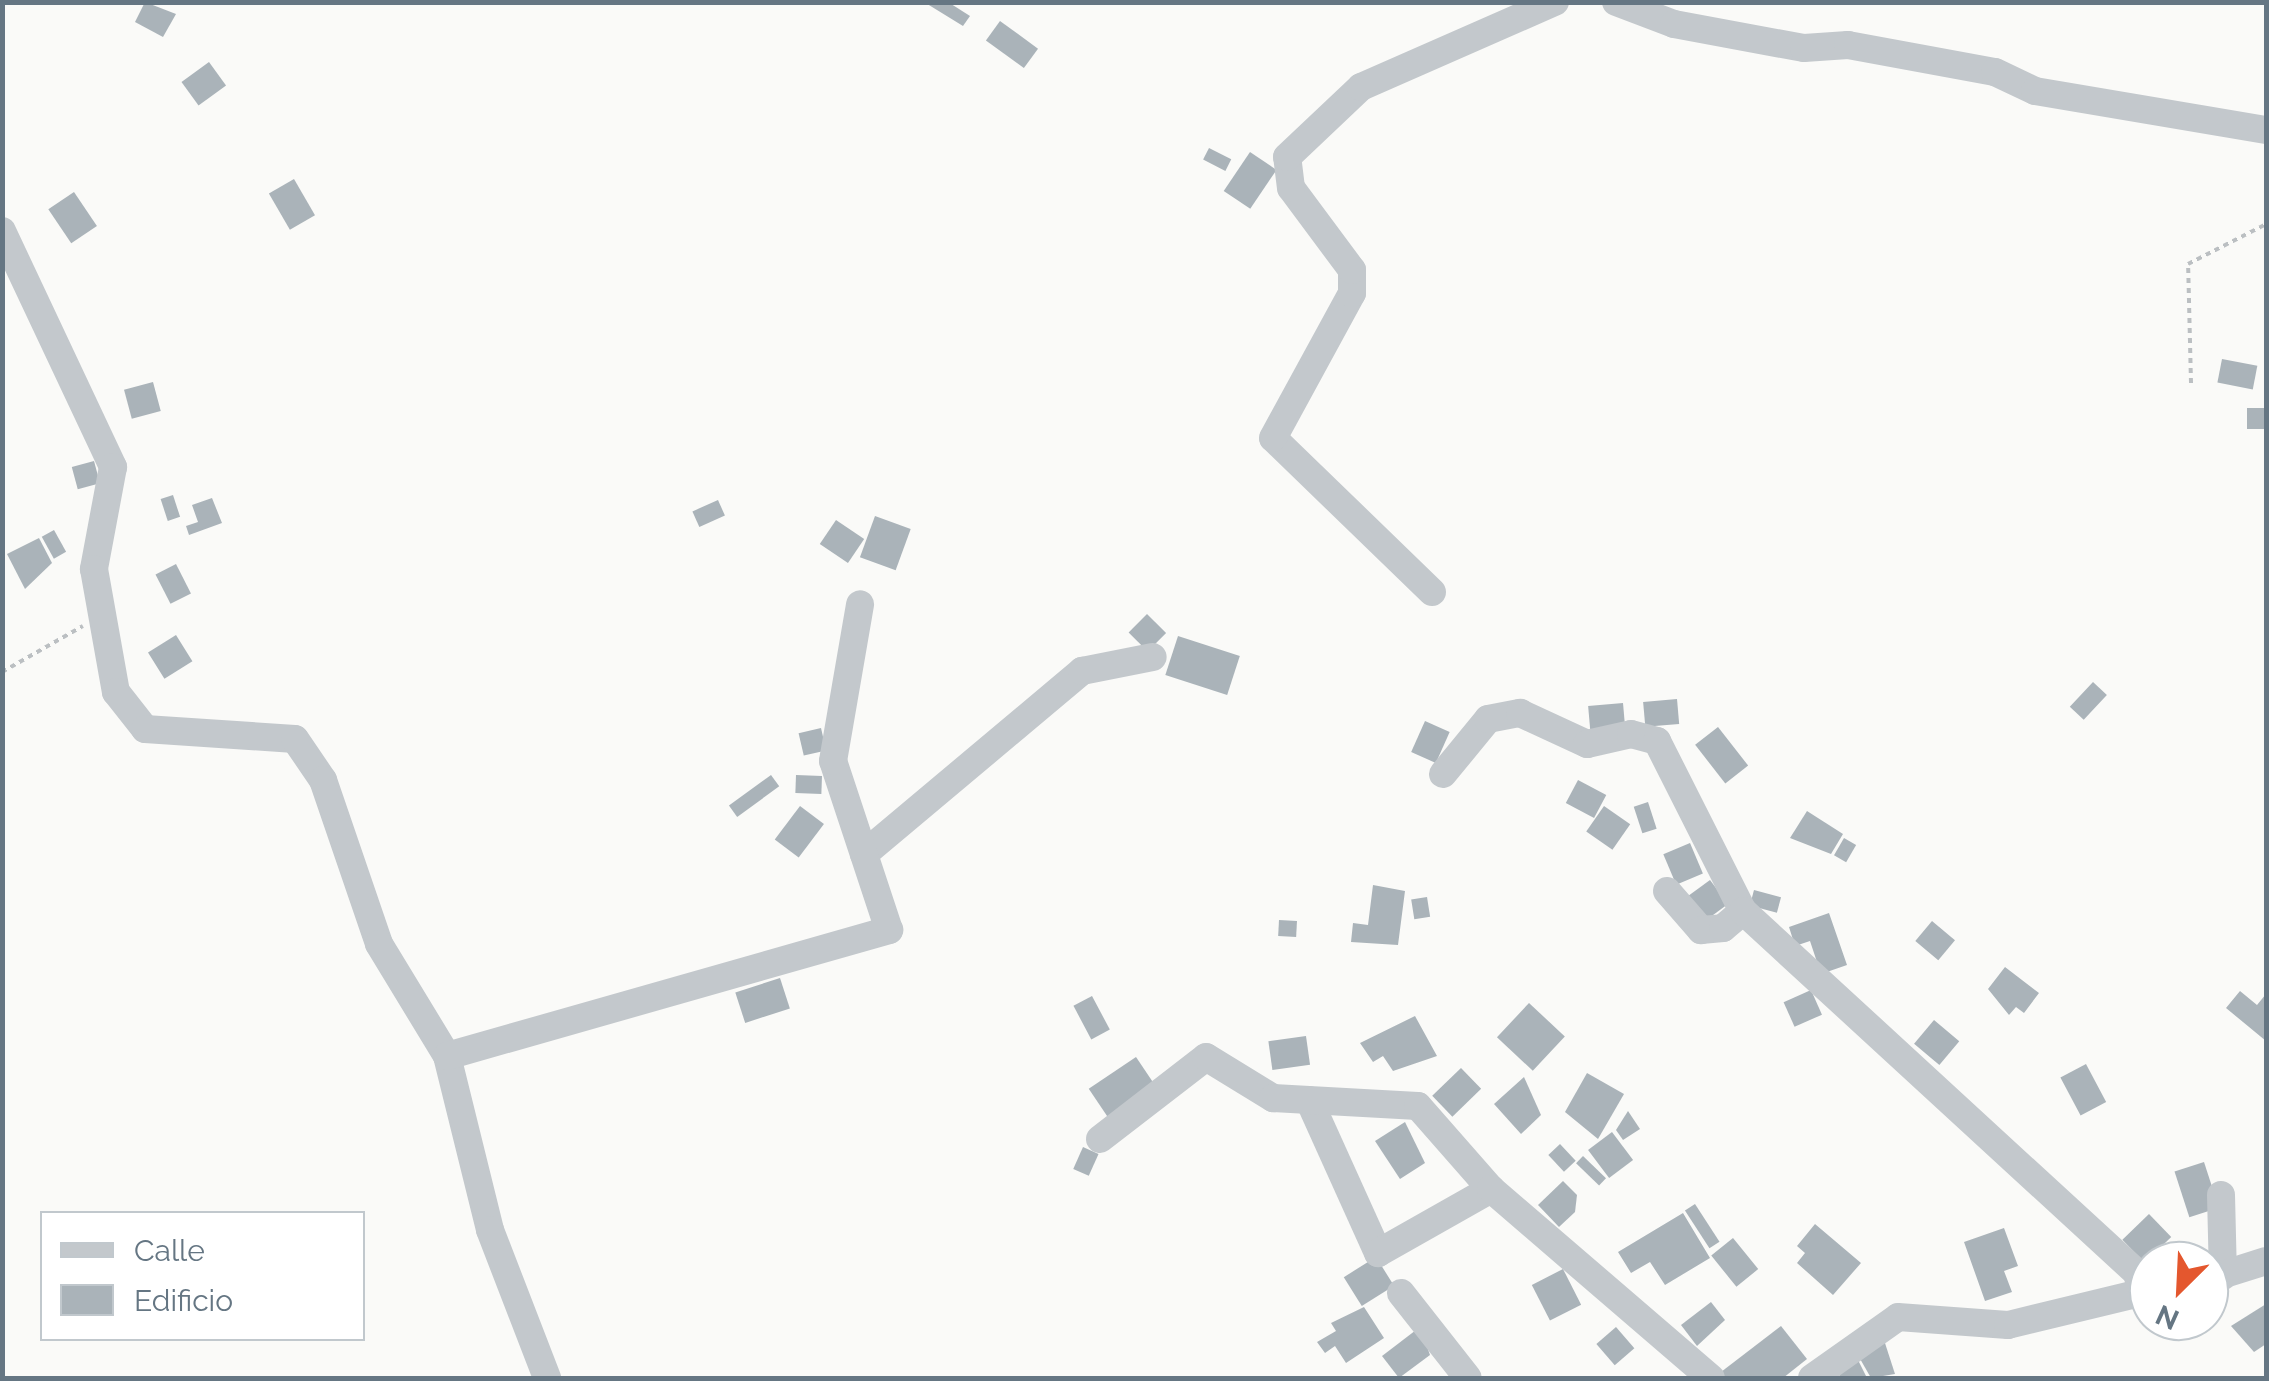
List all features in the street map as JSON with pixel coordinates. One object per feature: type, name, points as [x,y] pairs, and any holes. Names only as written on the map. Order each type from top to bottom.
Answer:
[{"type":"street","points":[[1432,592],[1273,438],[1352,293],[1352,270],[1290,188],[1287,157],[1361,86],[1555,2]]},
{"type":"street","points":[[1616,2],[1674,24],[1804,48],[1866,48],[1996,72],[2035,91],[2266,130]]},
{"type":"street","points":[[2,231],[113,467],[94,569],[116,692],[146,729],[295,739],[323,780],[379,944],[447,1056],[490,1230],[547,1378]]},
{"type":"street","points":[[447,1056],[889,930],[834,761],[860,604]]},
{"type":"street","points":[[864,854],[1082,671],[1153,657]]},
{"type":"street","points":[[1443,774],[1488,719],[1520,713],[1587,744],[1632,734],[1657,741],[1744,911],[2129,1266]]},
{"type":"street","points":[[1666,891],[1701,930],[1723,928],[1744,911]]},
{"type":"street","points":[[1100,1139],[1206,1057],[1273,1098],[1418,1106],[1491,1189],[1711,1378]]},
{"type":"street","points":[[1309,1100],[1378,1253],[1491,1189]]},
{"type":"street","points":[[2218,1241],[2221,1195]]},
{"type":"street","points":[[2229,1274],[2266,1261]]},
{"type":"street","points":[[1401,1293],[1468,1378]]},
{"type":"street","points":[[1812,1378],[1898,1317],[2008,1325],[2129,1296]]},
{"type":"path","points":[[2190,382],[2188,264],[2266,224]]},
{"type":"path","points":[[2,672],[100,616]]},
{"type":"building","points":[[145,2],[176,14],[163,37],[135,22]]},
{"type":"building","points":[[924,2],[948,2],[970,16],[963,26]]},
{"type":"building","points":[[1000,21],[1038,49],[1024,68],[986,40]]},
{"type":"building","points":[[209,62],[226,85],[199,105],[181,82]]},
{"type":"building","points":[[1209,148],[1231,159],[1225,171],[1203,160]]},
{"type":"building","points":[[1250,152],[1277,170],[1250,209],[1224,191]]},
{"type":"building","points":[[294,179],[315,215],[290,230],[269,194]]},
{"type":"building","points":[[74,192],[97,226],[71,243],[48,209]]},
{"type":"building","points":[[2222,359],[2257,366],[2253,389],[2217,383]]},
{"type":"building","points":[[153,382],[161,411],[132,419],[124,390]]},
{"type":"building","points":[[2247,408],[2266,408],[2266,429],[2247,429]]},
{"type":"building","points":[[94,461],[100,483],[78,489],[72,467]]},
{"type":"building","points":[[173,495],[180,517],[168,521],[161,499]]},
{"type":"building","points":[[212,498],[222,523],[189,535],[186,526],[198,522],[192,505]]},
{"type":"building","points":[[718,500],[725,516],[699,527],[692,511]]},
{"type":"building","points":[[875,516],[911,529],[896,570],[860,557]]},
{"type":"building","points":[[836,520],[864,539],[848,563],[820,544]]},
{"type":"building","points":[[54,530],[66,552],[54,559],[42,537]]},
{"type":"building","points":[[39,538],[52,563],[25,589],[7,554]]},
{"type":"building","points":[[176,564],[191,593],[170,604],[156,574]]},
{"type":"building","points":[[1147,614],[1166,633],[1148,651],[1129,632]]},
{"type":"building","points":[[176,635],[192,661],[164,679],[148,652]]},
{"type":"building","points":[[1178,636],[1240,656],[1227,695],[1165,675]]},
{"type":"building","points":[[2093,682],[2107,695],[2084,720],[2070,707]]},
{"type":"building","points":[[1677,699],[1679,724],[1645,727],[1643,702]]},
{"type":"building","points":[[1623,703],[1625,728],[1590,731],[1588,706]]},
{"type":"building","points":[[1425,721],[1450,732],[1436,763],[1411,752]]},
{"type":"building","points":[[1718,727],[1748,766],[1725,783],[1695,745]]},
{"type":"building","points":[[821,728],[826,750],[804,756],[799,733]]},
{"type":"building","points":[[771,775],[779,786],[737,817],[729,806]]},
{"type":"building","points":[[796,775],[822,776],[821,794],[795,793]]},
{"type":"building","points":[[1578,780],[1606,795],[1594,818],[1566,803]]},
{"type":"building","points":[[1648,802],[1657,829],[1642,833],[1634,807]]},
{"type":"building","points":[[800,806],[824,824],[799,858],[775,840]]},
{"type":"building","points":[[1604,806],[1630,824],[1612,850],[1586,831]]},
{"type":"building","points":[[1807,811],[1843,834],[1831,854],[1790,838]]},
{"type":"building","points":[[1844,838],[1856,845],[1846,862],[1834,855]]},
{"type":"building","points":[[1690,843],[1703,873],[1676,885],[1663,854]]},
{"type":"building","points":[[1710,880],[1728,904],[1709,918],[1684,899]]},
{"type":"building","points":[[1373,885],[1405,891],[1398,945],[1351,942],[1353,923],[1368,925]]},
{"type":"building","points":[[1754,890],[1781,897],[1777,913],[1750,905]]},
{"type":"building","points":[[1427,897],[1430,917],[1414,919],[1411,900]]},
{"type":"building","points":[[1829,913],[1847,965],[1821,974],[1810,941],[1795,946],[1789,927]]},
{"type":"building","points":[[1279,920],[1297,921],[1296,937],[1278,936]]},
{"type":"building","points":[[1932,921],[1955,940],[1938,960],[1915,941]]},
{"type":"building","points":[[2005,967],[2039,993],[2024,1013],[2016,1007],[2009,1015],[1988,989]]},
{"type":"building","points":[[780,978],[790,1008],[745,1023],[735,993]]},
{"type":"building","points":[[1811,990],[1822,1015],[1795,1027],[1784,1002]]},
{"type":"building","points":[[2240,991],[2257,1005],[2266,994],[2266,1041],[2226,1008]]},
{"type":"building","points":[[1092,996],[1110,1030],[1091,1039],[1073,1006]]},
{"type":"building","points":[[1529,1003],[1565,1036],[1533,1071],[1497,1037]]},
{"type":"building","points":[[1415,1016],[1437,1056],[1393,1071],[1383,1056],[1373,1062],[1360,1043]]},
{"type":"building","points":[[1934,1020],[1959,1041],[1939,1065],[1914,1044]]},
{"type":"building","points":[[1306,1036],[1310,1065],[1272,1070],[1268,1041]]},
{"type":"building","points":[[1136,1057],[1160,1093],[1113,1125],[1089,1089]]},
{"type":"building","points":[[2086,1064],[2106,1102],[2081,1116],[2060,1078]]},
{"type":"building","points":[[1461,1068],[1481,1089],[1452,1117],[1432,1096]]},
{"type":"building","points":[[1587,1073],[1624,1094],[1598,1139],[1565,1112]]},
{"type":"building","points":[[1524,1077],[1541,1115],[1521,1134],[1494,1104]]},
{"type":"building","points":[[1628,1111],[1640,1129],[1623,1140],[1616,1130]]},
{"type":"building","points":[[1405,1122],[1425,1163],[1400,1179],[1375,1141]]},
{"type":"building","points":[[1612,1132],[1633,1160],[1609,1178],[1588,1150]]},
{"type":"building","points":[[1560,1144],[1576,1161],[1564,1172],[1548,1155]]},
{"type":"building","points":[[1083,1147],[1099,1154],[1089,1176],[1073,1169]]},
{"type":"building","points":[[1583,1156],[1606,1178],[1599,1185],[1576,1163]]},
{"type":"building","points":[[2204,1162],[2219,1208],[2189,1217],[2175,1172]]},
{"type":"building","points":[[1563,1181],[1577,1195],[1575,1212],[1559,1227],[1538,1205]]},
{"type":"building","points":[[1695,1204],[1720,1242],[1709,1248],[1685,1211]]},
{"type":"building","points":[[1683,1213],[1710,1258],[1665,1285],[1650,1262],[1631,1273],[1618,1252]]},
{"type":"building","points":[[2149,1214],[2171,1237],[2167,1241],[2129,1241],[2129,1247],[2122,1240]]},
{"type":"building","points":[[1815,1224],[1861,1263],[1833,1295],[1797,1263],[1805,1253],[1797,1246]]},
{"type":"building","points":[[2004,1228],[2018,1266],[2004,1271],[2012,1292],[1985,1301],[1964,1242]]},
{"type":"building","points":[[1733,1238],[1758,1269],[1736,1287],[1711,1256]]},
{"type":"building","points":[[1376,1257],[1394,1286],[1362,1306],[1344,1277]]},
{"type":"building","points":[[1563,1269],[1581,1305],[1550,1321],[1532,1285]]},
{"type":"building","points":[[1711,1302],[1725,1320],[1697,1346],[1681,1325]]},
{"type":"building","points":[[2266,1304],[2266,1344],[2254,1352],[2231,1326]]},
{"type":"building","points":[[1364,1307],[1384,1338],[1346,1363],[1335,1346],[1325,1353],[1317,1342],[1336,1331],[1331,1323]]},
{"type":"building","points":[[1781,1326],[1807,1359],[1783,1378],[1726,1378],[1721,1372]]},
{"type":"building","points":[[1420,1327],[1430,1355],[1399,1378],[1382,1356]]},
{"type":"building","points":[[1616,1327],[1634,1348],[1615,1365],[1596,1344]]},
{"type":"building","points":[[1884,1340],[1895,1374],[1871,1378],[1859,1357]]},
{"type":"building","points":[[1858,1360],[1867,1378],[1841,1378],[1837,1372]]}]
